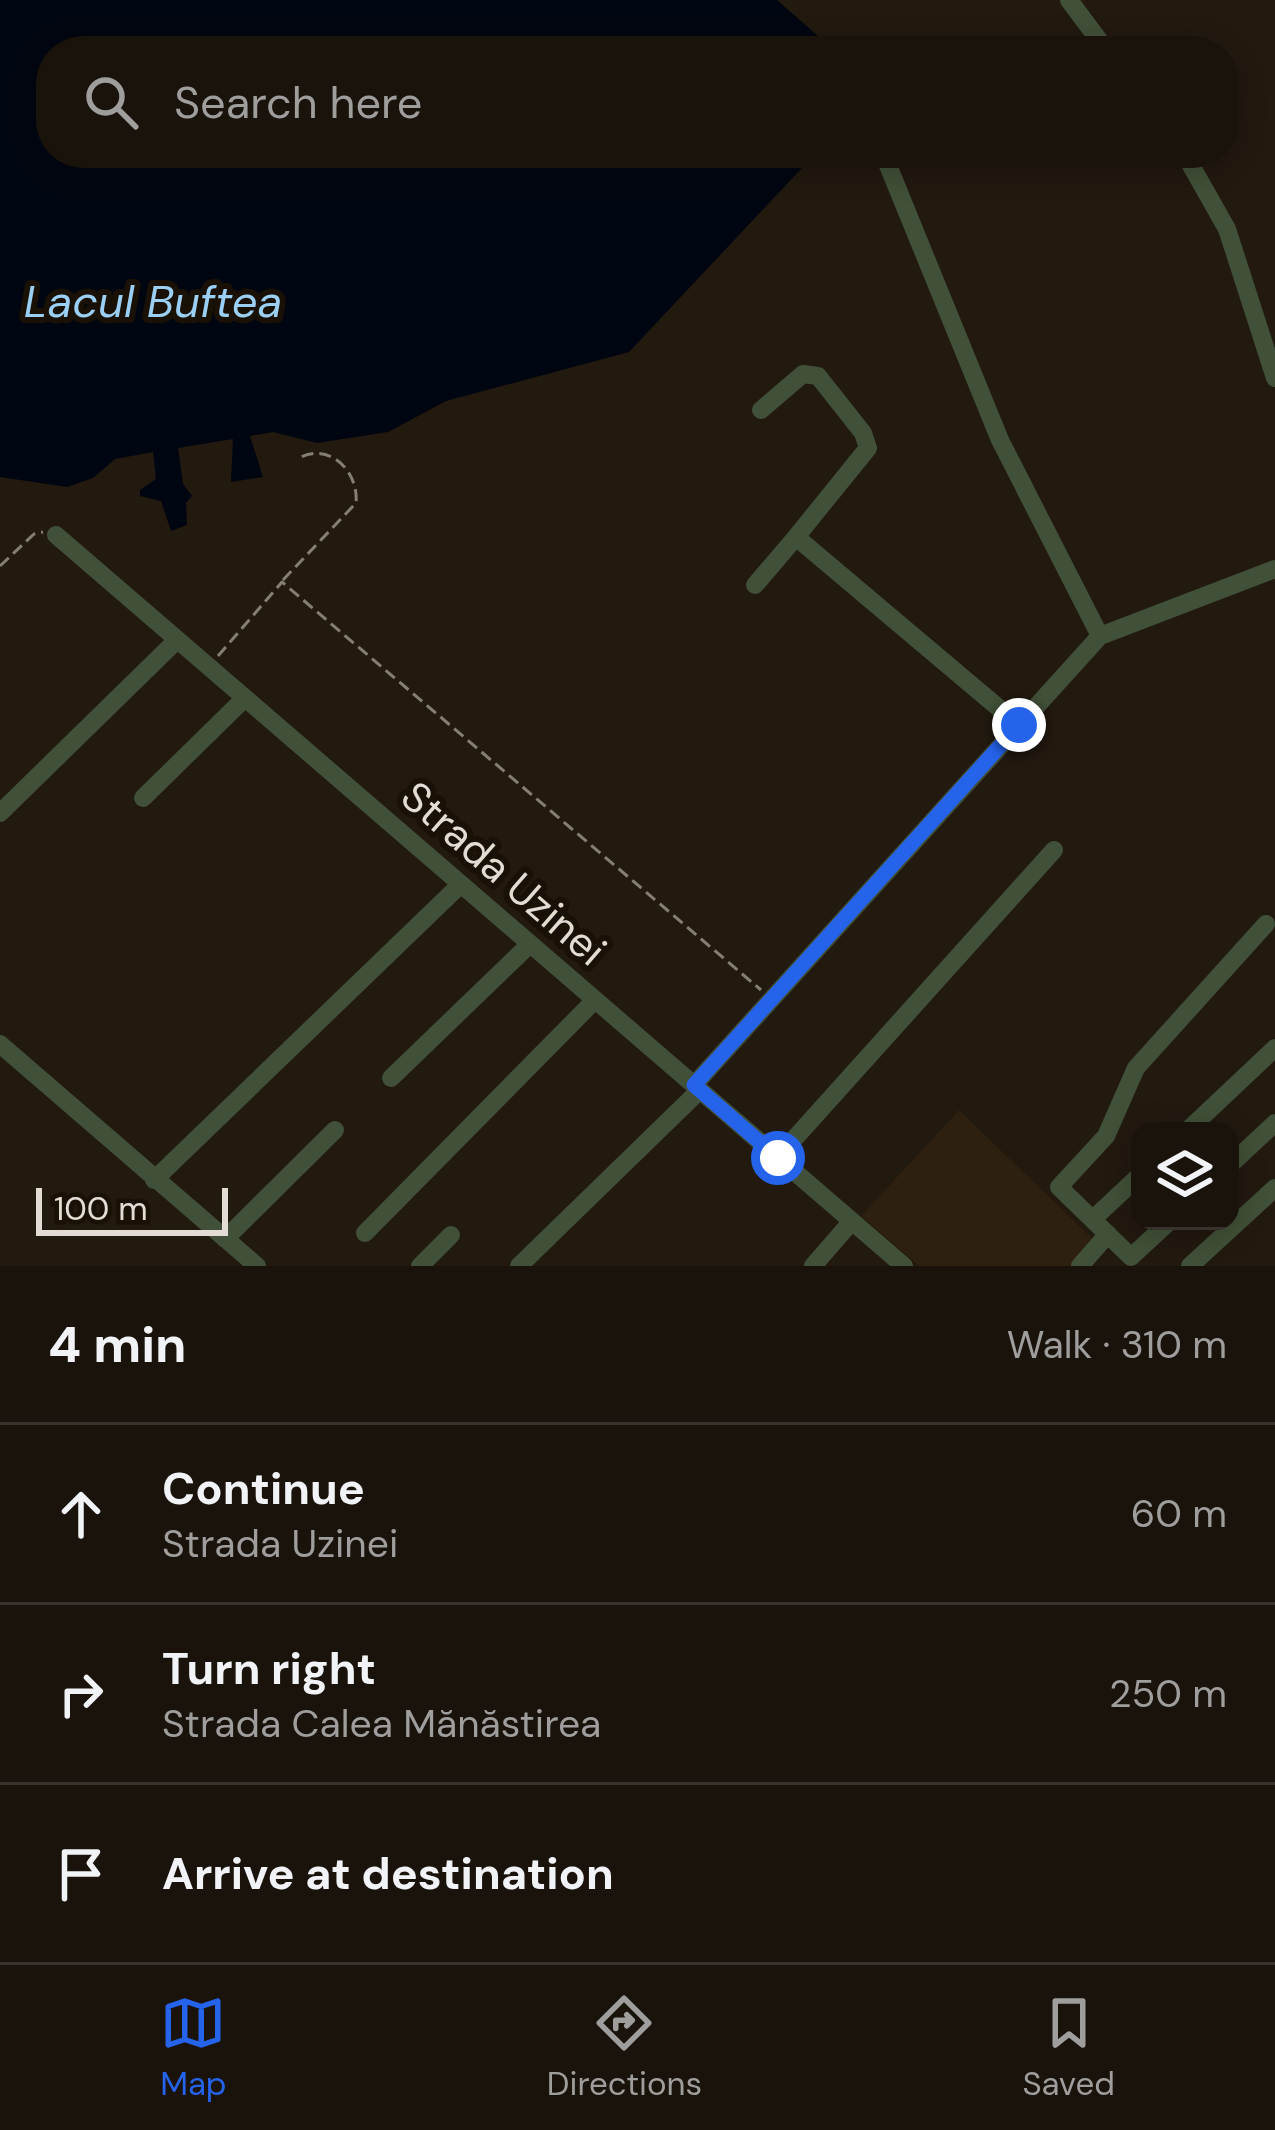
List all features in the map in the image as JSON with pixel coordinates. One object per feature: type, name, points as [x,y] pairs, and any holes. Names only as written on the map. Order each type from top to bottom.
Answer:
[{"type":"street","points":[[1069,0],[1096,36]]},
{"type":"street","points":[[889,168],[1000,440],[1100,636]]},
{"type":"street","points":[[1192,168],[1227,229],[1275,378]]},
{"type":"street","points":[[755,585],[866,456],[867,440],[813,374],[797,377],[760,410]]},
{"type":"street","name":"Strada Uzinei","points":[[56,535],[904,1266]]},
{"type":"street","points":[[796,537],[1019,725]]},
{"type":"street","points":[[519,1266],[697,1088],[771,998],[1100,636],[1275,569]]},
{"type":"street","points":[[0,813],[178,640]]},
{"type":"street","points":[[143,798],[244,698]]},
{"type":"street","points":[[778,1158],[1054,850]]},
{"type":"street","points":[[154,1180],[461,884]]},
{"type":"street","points":[[1160,1230],[1131,1257],[1060,1187],[1106,1136],[1136,1068],[1266,924]]},
{"type":"street","points":[[391,1078],[530,944]]},
{"type":"street","points":[[365,1233],[595,1000]]},
{"type":"street","points":[[0,1044],[257,1266]]},
{"type":"street","points":[[1197,1122],[1275,1048]]},
{"type":"street","points":[[1239,1157],[1275,1123]]},
{"type":"street","points":[[225,1239],[335,1130]]},
{"type":"street","points":[[1093,1219],[1131,1183]]},
{"type":"street","points":[[1190,1266],[1275,1188]]},
{"type":"street","points":[[813,1266],[852,1221]]},
{"type":"street","points":[[1080,1266],[1108,1234]]},
{"type":"street","points":[[420,1266],[451,1235]]},
{"type":"path","points":[[209,667],[356,502],[351,476],[328,453],[313,451],[299,458]]},
{"type":"path","points":[[0,566],[34,534],[56,535]]},
{"type":"path","points":[[283,582],[771,998]]},
{"type":"shaded area","points":[[959,1110],[1094,1240],[1071,1266],[919,1266],[861,1216]]},
{"type":"water","name":"Lacul Buftea","points":[[0,0],[777,0],[818,36],[36,36],[36,168],[802,168],[629,352],[446,401],[388,432],[317,443],[273,432],[250,436],[263,477],[231,482],[233,439],[178,448],[183,484],[192,496],[186,503],[187,525],[171,531],[161,501],[140,496],[140,490],[156,479],[153,452],[115,459],[93,478],[67,487],[0,477]]},
{"type":"route","points":[[778,1158],[694,1085],[1019,725]]}]
